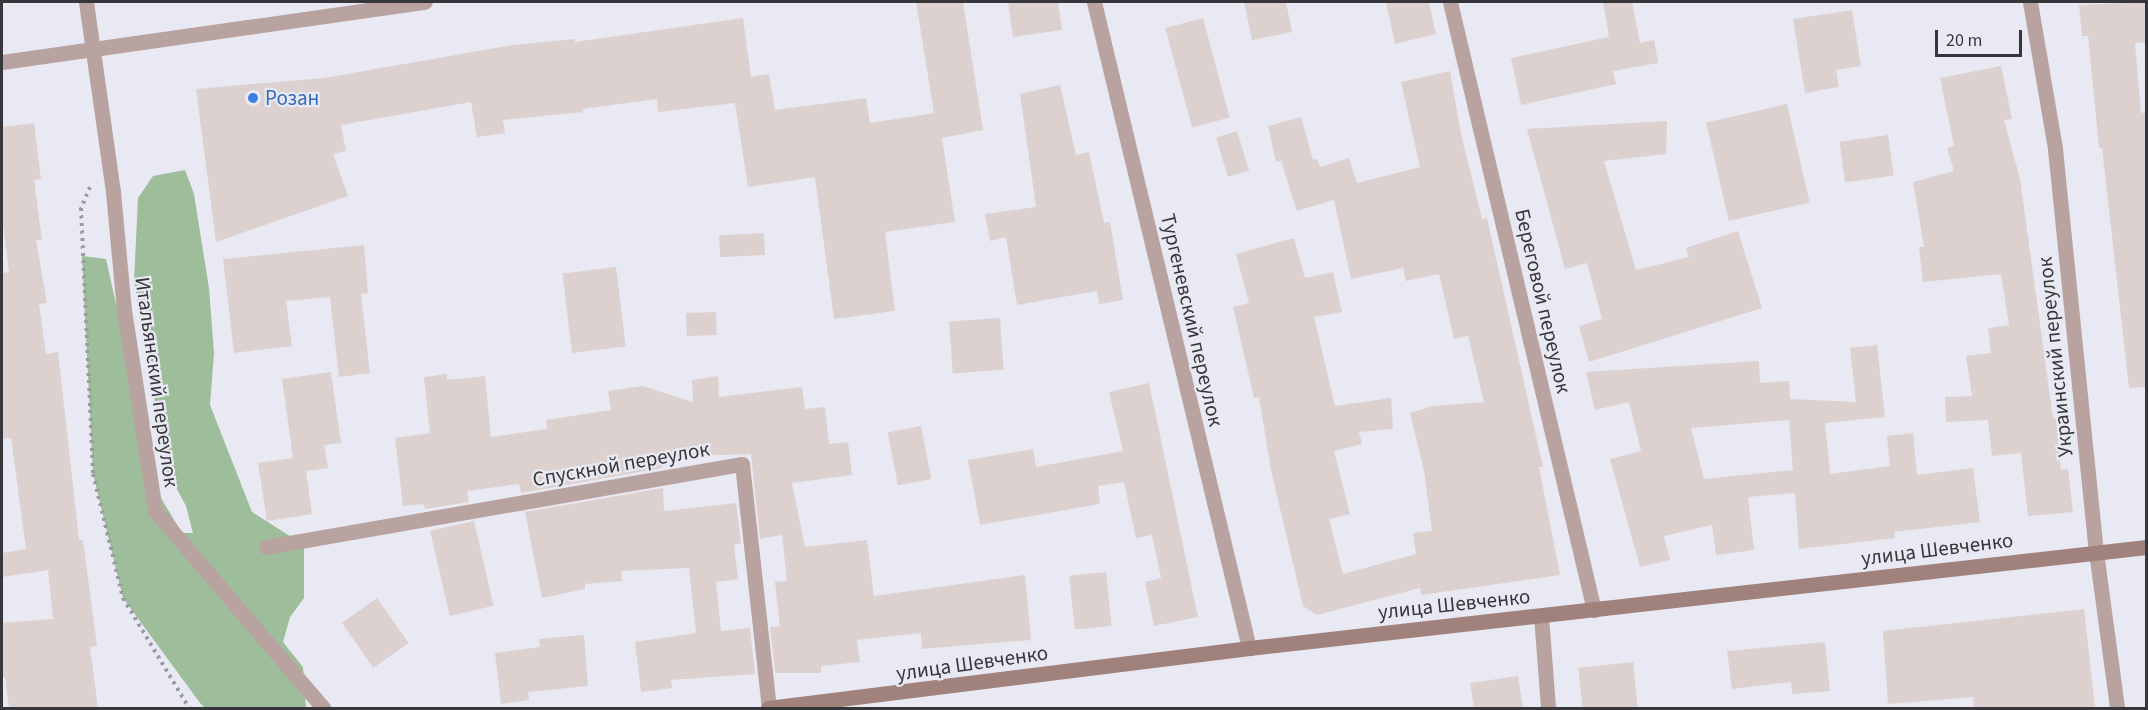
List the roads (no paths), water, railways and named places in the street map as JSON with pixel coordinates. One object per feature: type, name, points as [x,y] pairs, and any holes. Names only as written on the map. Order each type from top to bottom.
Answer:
[{"type":"street","name":"Итальянский переулок","points":[[86,2],[106,147],[124,310],[154,511],[323,708]]},
{"type":"street","points":[[2,62],[93,47],[425,2]]},
{"type":"street","name":"Тургеневский переулок","points":[[1094,2],[1249,648]]},
{"type":"street","name":"Береговой переулок","points":[[1450,2],[1594,609]]},
{"type":"street","name":"Украинский переулок","points":[[2030,2],[2055,149],[2096,552],[2117,708]]},
{"type":"street","name":"Спускной переулок","points":[[266,547],[742,464],[768,708]]},
{"type":"street","name":"улица Шевченко","points":[[768,708],[855,704],[1249,648],[2146,547]]},
{"type":"street","points":[[1541,616],[1548,708]]},
{"type":"place","name":"Розан","points":[[253,98]]}]
